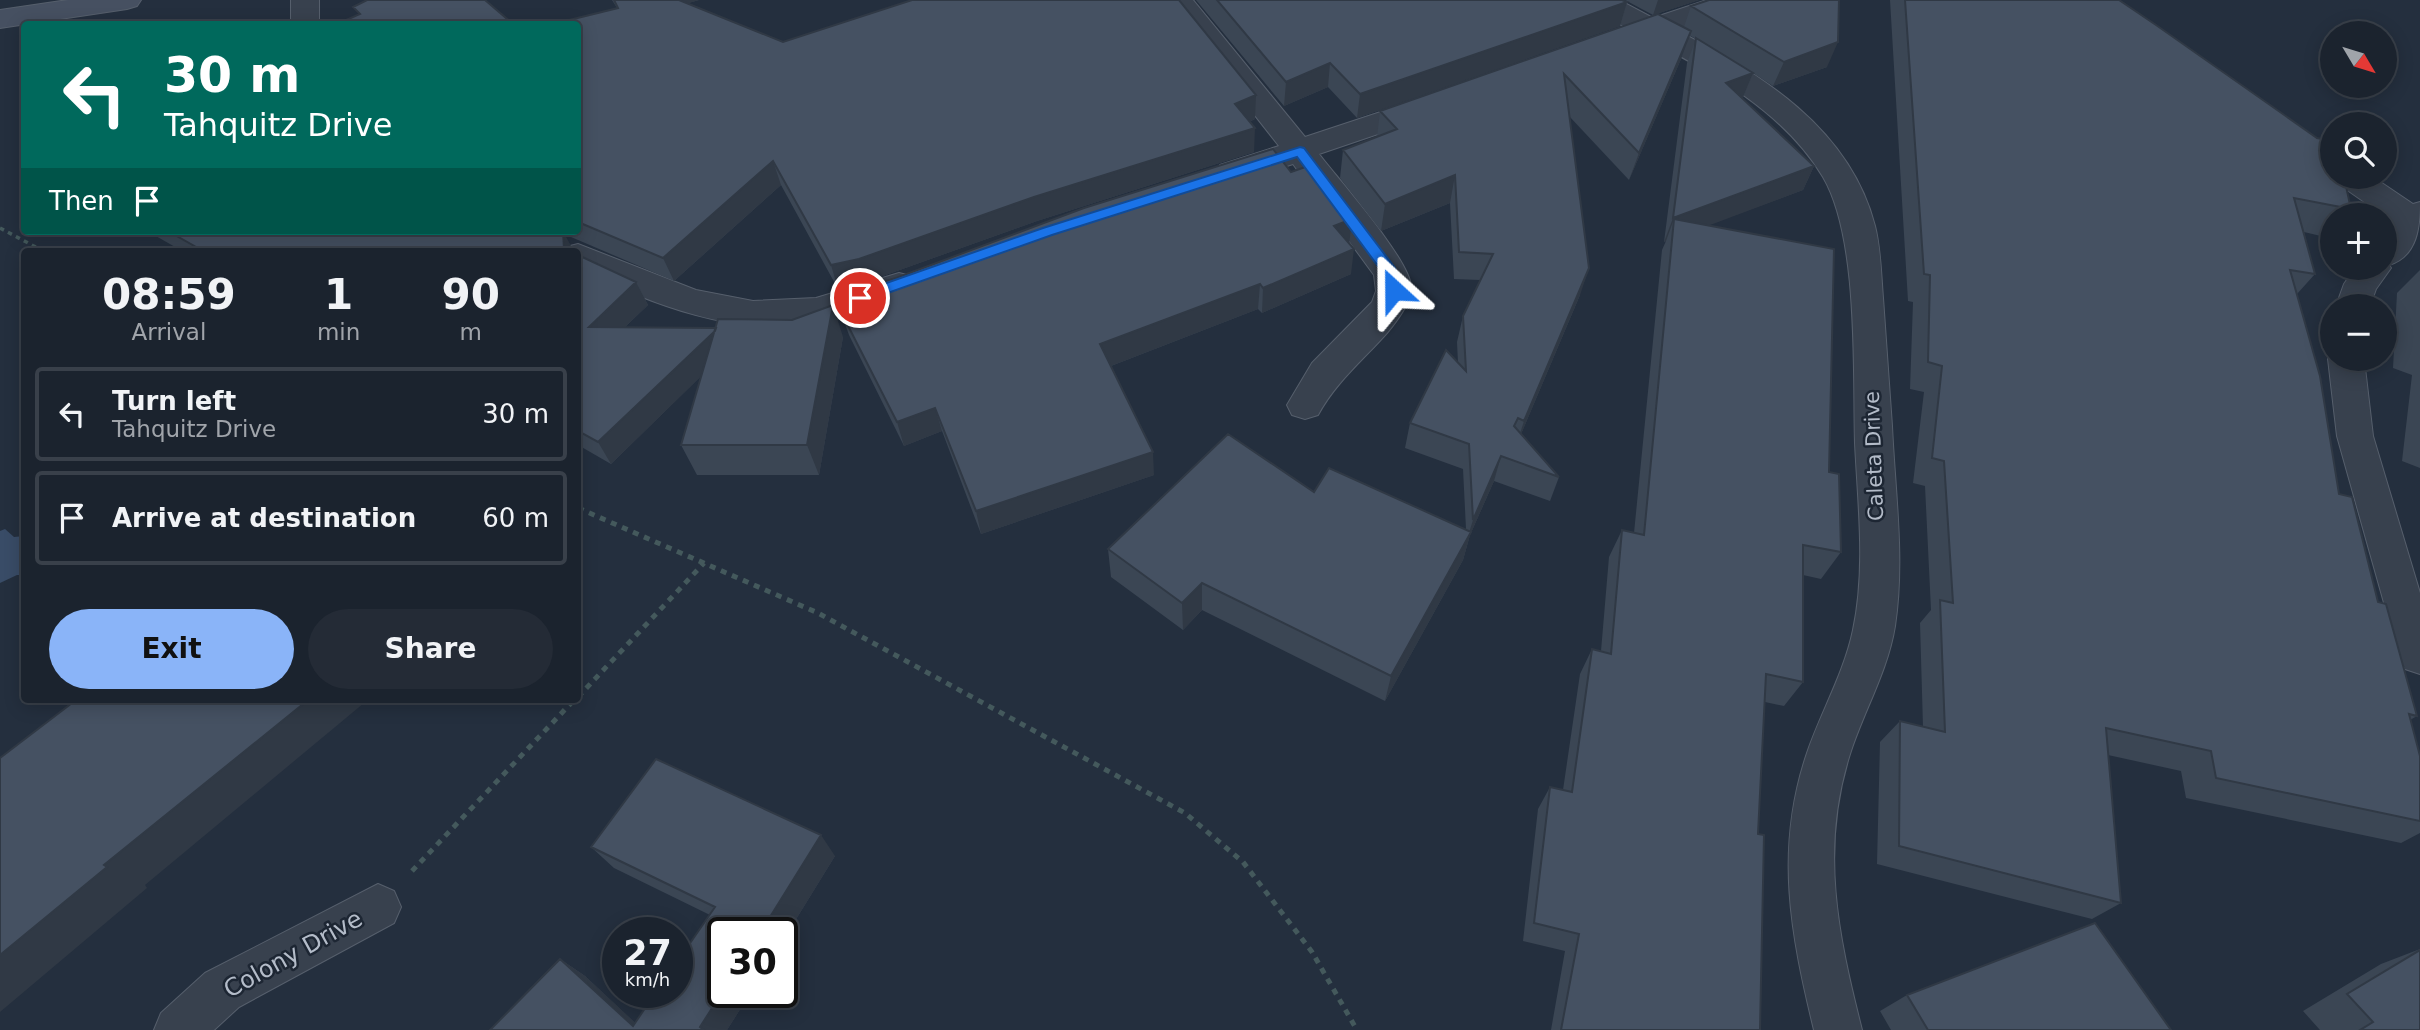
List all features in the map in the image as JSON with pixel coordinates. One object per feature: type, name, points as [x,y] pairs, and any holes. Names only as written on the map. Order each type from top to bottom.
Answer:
[{"type":"main road","points":[[0,19],[127,0]]},
{"type":"street","points":[[305,0],[305,21]]},
{"type":"street","points":[[1178,0],[1300,151],[1390,272],[1394,290],[1383,314],[1313,385],[1306,405]]},
{"type":"street","name":"Caleta Drive","points":[[1597,0],[1653,27],[1731,71],[1769,97],[1798,124],[1832,167],[1856,214],[1862,243],[1872,377],[1879,595],[1874,632],[1824,769],[1815,820],[1812,874],[1816,940],[1838,1030]]},
{"type":"street","points":[[1587,50],[1735,0]]},
{"type":"street","points":[[1207,181],[1457,96]]},
{"type":"street","points":[[2371,189],[2417,217],[2397,240]]},
{"type":"street","points":[[581,258],[674,298],[721,311],[762,316],[817,311],[927,275]]},
{"type":"street","points":[[2347,371],[2355,436],[2385,547],[2420,656]]},
{"type":"street","name":"Colony Drive","points":[[178,1030],[222,990],[378,907]]},
{"type":"path","points":[[0,228],[38,248]]},
{"type":"path","points":[[581,509],[818,613],[1185,813],[1243,862],[1312,952],[1357,1030]]},
{"type":"path","points":[[581,693],[704,563]]},
{"type":"path","points":[[378,907],[571,703]]},
{"type":"water","points":[[5,529],[14,537],[21,536],[21,575],[0,583],[0,531]]},
{"type":"building","points":[[367,0],[485,0],[510,21],[344,21],[360,14],[353,7]]},
{"type":"building","points":[[614,0],[679,0],[783,42],[912,0],[1179,0],[1256,95],[1235,104],[1255,128],[1034,197],[859,259],[831,265],[773,161],[663,258],[581,223],[581,21],[565,21],[618,8]]},
{"type":"building","points":[[1217,0],[1627,2],[1360,94],[1330,63],[1286,82]]},
{"type":"building","points":[[1709,0],[1839,0],[1838,42],[1784,62],[1691,6]]},
{"type":"building","points":[[1905,0],[2119,0],[2320,139],[2320,189],[2347,189],[2350,203],[2320,203],[2294,198],[2315,274],[2290,270],[2320,376],[2339,494],[2352,497],[2378,602],[2386,604],[2417,716],[2409,714],[2420,756],[2420,821],[2216,778],[2211,751],[2106,728],[2121,903],[1899,846],[1900,721],[1945,732],[1940,600],[1953,603],[1944,461],[1932,458],[1942,366],[1928,362],[1930,275],[1924,274]]},
{"type":"building","points":[[1658,14],[1691,31],[1639,153],[1564,74],[1589,268],[1524,421],[1518,418],[1514,426],[1559,477],[1501,456],[1473,520],[1469,444],[1410,423],[1446,350],[1466,371],[1463,316],[1493,254],[1459,252],[1455,175],[1385,204],[1343,150],[1397,129],[1380,111]]},
{"type":"building","points":[[1696,38],[1753,73],[1726,83],[1814,166],[1673,218]]},
{"type":"building","points":[[1273,149],[1291,172],[1311,165],[1352,219],[1334,226],[1354,249],[1263,288],[1260,284],[1100,344],[1153,452],[976,511],[935,408],[897,422],[840,310],[853,305],[846,292],[896,278],[1084,208]]},
{"type":"building","points":[[1674,219],[1834,249],[1829,472],[1839,474],[1841,552],[1803,545],[1803,682],[1766,674],[1758,834],[1764,835],[1760,1030],[1561,1030],[1579,934],[1534,923],[1550,787],[1572,792],[1592,649],[1611,654],[1622,530],[1644,535]]},
{"type":"building","points":[[175,235],[563,235],[564,248],[198,248]]},
{"type":"building","points":[[581,256],[636,282],[589,327],[716,328],[598,442],[581,433]]},
{"type":"building","points":[[833,305],[807,445],[681,445],[718,319],[792,320]]},
{"type":"building","points":[[1228,434],[1314,492],[1329,468],[1471,532],[1391,676],[1202,583],[1182,603],[1108,549]]},
{"type":"building","points":[[72,703],[304,703],[104,865],[107,867],[0,955],[0,758]]},
{"type":"building","points":[[656,759],[821,835],[770,917],[708,917],[715,907],[591,847]]},
{"type":"building","points":[[707,919],[707,1008],[712,1008],[700,1027],[704,1030],[490,1030],[560,959],[602,998],[602,1008],[613,1008],[633,1026],[645,1008],[693,1008],[693,939]]},
{"type":"building","points":[[2095,923],[2171,1030],[1928,1030],[1907,995]]},
{"type":"building","points":[[2420,950],[2420,1030],[2360,1030],[2373,1022],[2347,994]]},
{"type":"route","points":[[860,298],[1047,231],[1300,151],[1390,272],[1394,290]]}]
